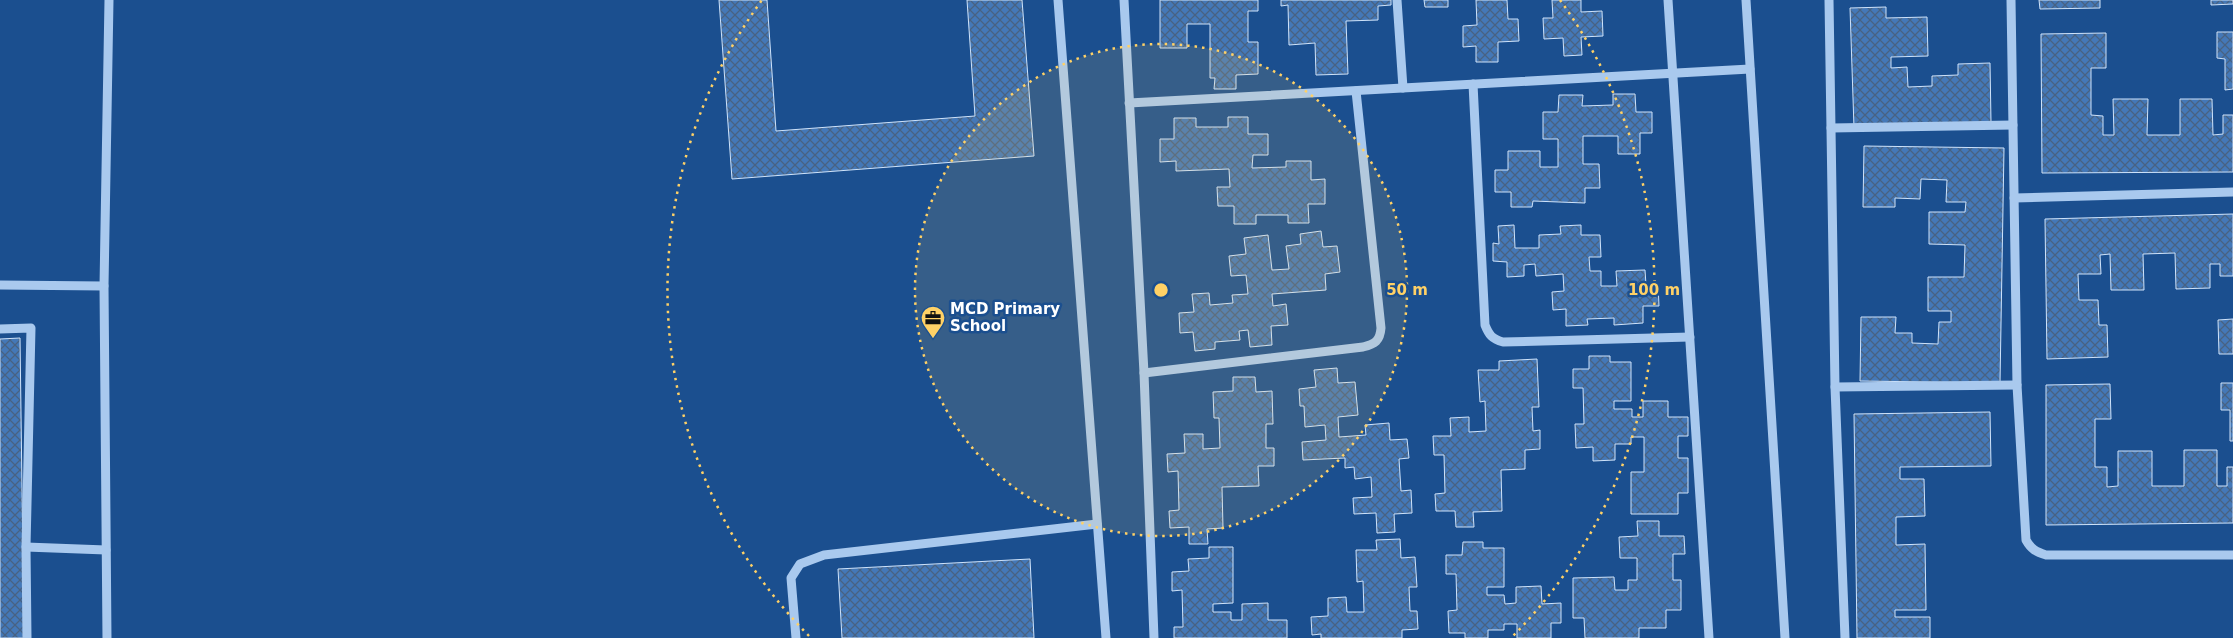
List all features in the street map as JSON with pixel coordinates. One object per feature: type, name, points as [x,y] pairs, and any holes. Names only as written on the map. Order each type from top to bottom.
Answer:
[{"type":"street","points":[[107,638],[104,286],[109,0]]},
{"type":"street","points":[[1058,0],[1106,638]]},
{"type":"street","points":[[1124,0],[1144,373],[1154,638]]},
{"type":"street","points":[[1397,0],[1403,88]]},
{"type":"street","points":[[1668,0],[1709,638]]},
{"type":"street","points":[[1746,0],[1784,638]]},
{"type":"street","points":[[1829,0],[1835,387],[1845,638]]},
{"type":"street","points":[[2011,0],[2017,385],[2026,540],[2030,547],[2046,555],[2233,555]]},
{"type":"street","points":[[1129,103],[1750,69]]},
{"type":"street","points":[[1473,84],[1485,325],[1489,336],[1503,342],[1690,337]]},
{"type":"street","points":[[1144,373],[1363,347],[1374,344],[1380,338],[1381,328],[1356,91]]},
{"type":"street","points":[[1831,128],[2013,125]]},
{"type":"street","points":[[2014,198],[2233,192]]},
{"type":"street","points":[[0,285],[104,286]]},
{"type":"street","points":[[0,329],[31,328],[26,547],[27,638]]},
{"type":"street","points":[[1835,387],[2017,385]]},
{"type":"street","points":[[796,638],[792,578],[800,564],[824,555],[1097,524]]},
{"type":"street","points":[[26,547],[106,550]]},
{"type":"building","points":[[719,0],[767,0],[776,131],[975,116],[967,0],[1022,0],[1034,156],[732,179]]},
{"type":"building","points":[[1160,0],[1258,0],[1258,11],[1248,11],[1248,42],[1258,42],[1258,74],[1236,75],[1236,89],[1214,89],[1215,78],[1210,78],[1210,24],[1187,24],[1187,48],[1160,48]]},
{"type":"building","points":[[1281,0],[1391,0],[1391,5],[1378,6],[1378,20],[1346,21],[1348,74],[1316,75],[1315,43],[1289,45],[1288,5],[1281,6]]},
{"type":"building","points":[[1424,0],[1448,0],[1448,7],[1425,7]]},
{"type":"building","points":[[1476,0],[1507,0],[1508,19],[1518,19],[1519,41],[1498,42],[1498,62],[1476,62],[1476,46],[1463,47],[1463,26],[1477,25]]},
{"type":"building","points":[[1552,0],[1581,0],[1581,12],[1602,11],[1603,36],[1581,37],[1582,55],[1564,56],[1563,38],[1544,39],[1543,18],[1553,18]]},
{"type":"building","points":[[2039,0],[2100,0],[2100,8],[2040,9]]},
{"type":"building","points":[[2211,0],[2233,0],[2233,4],[2211,5]]},
{"type":"building","points":[[1886,7],[1886,18],[1927,17],[1928,56],[1891,57],[1891,68],[1907,67],[1908,87],[1932,86],[1932,76],[1958,75],[1958,64],[1990,63],[1991,122],[1854,128],[1850,8]]},
{"type":"building","points":[[2217,32],[2233,32],[2233,89],[2225,90],[2225,59],[2217,58]]},
{"type":"building","points":[[2106,33],[2106,68],[2091,68],[2091,115],[2103,116],[2103,135],[2114,135],[2113,99],[2148,99],[2147,135],[2180,135],[2180,99],[2212,99],[2213,135],[2223,134],[2223,115],[2233,115],[2233,172],[2042,173],[2041,34]]},
{"type":"building","points":[[1613,94],[1635,94],[1636,112],[1652,112],[1652,133],[1640,133],[1640,154],[1618,154],[1618,136],[1583,136],[1583,164],[1599,164],[1600,188],[1585,188],[1585,203],[1533,201],[1532,207],[1511,207],[1511,192],[1495,192],[1495,170],[1508,170],[1508,151],[1540,151],[1540,167],[1558,167],[1558,139],[1543,139],[1543,112],[1558,112],[1559,95],[1583,95],[1582,106],[1613,105]]},
{"type":"building","points":[[1228,117],[1248,117],[1248,134],[1268,134],[1268,155],[1253,155],[1252,168],[1286,167],[1286,161],[1311,161],[1311,180],[1325,179],[1325,204],[1308,204],[1309,223],[1288,223],[1288,215],[1256,215],[1256,224],[1234,224],[1234,206],[1218,206],[1217,187],[1230,187],[1229,169],[1176,171],[1176,161],[1160,162],[1160,139],[1174,139],[1174,118],[1196,118],[1196,127],[1228,127]]},
{"type":"building","points":[[1864,146],[2004,148],[2000,383],[1860,381],[1861,317],[1896,317],[1895,333],[1912,333],[1912,343],[1938,344],[1939,322],[1951,322],[1951,311],[1928,311],[1928,277],[1964,277],[1965,245],[1929,244],[1929,212],[1965,212],[1966,202],[1946,202],[1947,180],[1921,179],[1920,199],[1895,198],[1895,207],[1863,207]]},
{"type":"building","points":[[2233,214],[2233,276],[2220,276],[2220,264],[2210,264],[2210,288],[2176,289],[2175,253],[2143,254],[2144,290],[2111,290],[2110,254],[2100,255],[2101,274],[2078,274],[2079,300],[2098,300],[2099,325],[2107,325],[2108,357],[2047,359],[2045,219]]},
{"type":"building","points":[[1514,225],[1515,248],[1539,248],[1539,235],[1561,234],[1560,226],[1581,225],[1581,235],[1600,235],[1601,257],[1589,257],[1590,271],[1601,271],[1601,286],[1617,286],[1616,271],[1645,270],[1646,285],[1658,284],[1659,306],[1643,306],[1643,323],[1614,325],[1614,318],[1587,319],[1588,325],[1566,326],[1566,309],[1553,310],[1552,292],[1564,291],[1563,274],[1536,276],[1535,264],[1524,265],[1524,276],[1507,277],[1507,262],[1493,261],[1493,243],[1499,244],[1498,226]]},
{"type":"building","points":[[1321,231],[1323,247],[1337,246],[1340,272],[1325,274],[1326,290],[1272,294],[1273,306],[1286,304],[1288,325],[1271,326],[1272,345],[1250,347],[1248,330],[1239,331],[1240,340],[1215,342],[1215,349],[1195,351],[1193,332],[1180,333],[1179,313],[1194,312],[1192,294],[1209,293],[1210,305],[1233,303],[1232,295],[1248,294],[1246,275],[1231,276],[1229,256],[1246,254],[1244,238],[1268,235],[1272,270],[1289,269],[1286,246],[1301,244],[1300,234]]},
{"type":"building","points":[[2233,319],[2233,354],[2219,354],[2218,320]]},
{"type":"building","points":[[20,338],[24,638],[0,638],[0,339]]},
{"type":"building","points":[[1589,356],[1610,356],[1610,362],[1631,362],[1631,401],[1614,401],[1614,409],[1632,409],[1632,417],[1643,417],[1643,401],[1668,401],[1668,417],[1688,417],[1688,436],[1678,436],[1678,458],[1688,458],[1688,493],[1678,493],[1678,514],[1631,514],[1631,472],[1644,472],[1644,437],[1631,437],[1631,444],[1615,444],[1615,460],[1593,461],[1593,447],[1576,448],[1575,424],[1584,424],[1583,388],[1573,388],[1573,369],[1589,369]]},
{"type":"building","points":[[1537,359],[1539,407],[1532,407],[1533,431],[1540,430],[1540,449],[1525,450],[1525,469],[1501,470],[1502,511],[1473,512],[1474,527],[1456,527],[1455,511],[1436,511],[1435,494],[1445,493],[1444,455],[1434,455],[1433,436],[1451,436],[1450,418],[1469,417],[1469,432],[1486,431],[1485,401],[1480,402],[1478,370],[1499,370],[1499,361]]},
{"type":"building","points":[[1337,368],[1338,383],[1355,382],[1358,415],[1338,417],[1339,437],[1366,435],[1365,425],[1389,423],[1390,440],[1407,439],[1409,458],[1399,459],[1401,491],[1411,490],[1412,513],[1394,514],[1395,532],[1377,533],[1376,513],[1354,514],[1353,498],[1372,497],[1371,477],[1355,479],[1354,467],[1345,468],[1345,458],[1303,460],[1302,442],[1326,440],[1325,425],[1305,427],[1304,406],[1300,406],[1299,389],[1316,387],[1314,370]]},
{"type":"building","points":[[1233,377],[1255,377],[1256,392],[1272,391],[1273,424],[1266,424],[1266,448],[1274,448],[1274,466],[1258,466],[1259,486],[1222,487],[1223,528],[1207,529],[1208,544],[1189,544],[1189,527],[1170,528],[1169,511],[1179,510],[1178,471],[1168,472],[1167,454],[1185,453],[1184,434],[1203,434],[1203,449],[1220,448],[1219,418],[1214,418],[1213,392],[1233,391]]},
{"type":"building","points":[[2221,383],[2233,383],[2233,441],[2230,441],[2230,410],[2221,410]]},
{"type":"building","points":[[2110,384],[2111,419],[2095,419],[2095,467],[2107,467],[2107,487],[2118,486],[2118,451],[2152,451],[2152,486],[2184,486],[2184,450],[2217,450],[2217,486],[2227,486],[2227,467],[2233,467],[2233,523],[2046,525],[2046,385]]},
{"type":"building","points":[[1990,412],[1991,466],[1900,467],[1900,479],[1924,479],[1925,516],[1896,517],[1896,545],[1925,544],[1926,610],[1895,610],[1895,617],[1930,617],[1930,638],[1857,638],[1854,414]]},
{"type":"building","points":[[1637,521],[1659,521],[1659,536],[1684,536],[1685,554],[1673,554],[1673,580],[1681,580],[1681,610],[1666,610],[1666,628],[1639,628],[1639,638],[1585,638],[1584,618],[1573,618],[1573,578],[1614,577],[1615,590],[1628,590],[1628,580],[1637,580],[1637,558],[1620,558],[1619,537],[1638,536]]},
{"type":"building","points":[[1400,539],[1401,558],[1415,557],[1417,587],[1409,587],[1410,611],[1417,611],[1418,629],[1402,630],[1402,638],[1321,638],[1321,634],[1312,635],[1311,617],[1328,616],[1328,598],[1346,597],[1347,612],[1364,612],[1363,581],[1357,582],[1356,550],[1377,550],[1376,540]]},
{"type":"building","points":[[1463,542],[1483,542],[1483,548],[1504,548],[1504,587],[1487,587],[1487,595],[1504,595],[1505,604],[1516,603],[1516,587],[1541,586],[1542,604],[1561,603],[1561,623],[1551,623],[1551,638],[1517,638],[1517,624],[1504,624],[1504,630],[1488,630],[1488,638],[1465,638],[1465,633],[1449,633],[1448,611],[1457,610],[1456,574],[1446,574],[1446,555],[1462,555]]},
{"type":"building","points":[[1209,547],[1233,547],[1233,603],[1213,604],[1213,612],[1231,612],[1231,620],[1242,620],[1242,604],[1268,603],[1268,620],[1287,620],[1287,638],[1174,638],[1174,627],[1183,627],[1182,590],[1172,591],[1172,572],[1189,571],[1188,559],[1209,558]]},
{"type":"building","points":[[1030,559],[1034,638],[842,638],[838,569]]},
{"type":"place","name":"MCD Primary School","points":[[933,339]]}]
